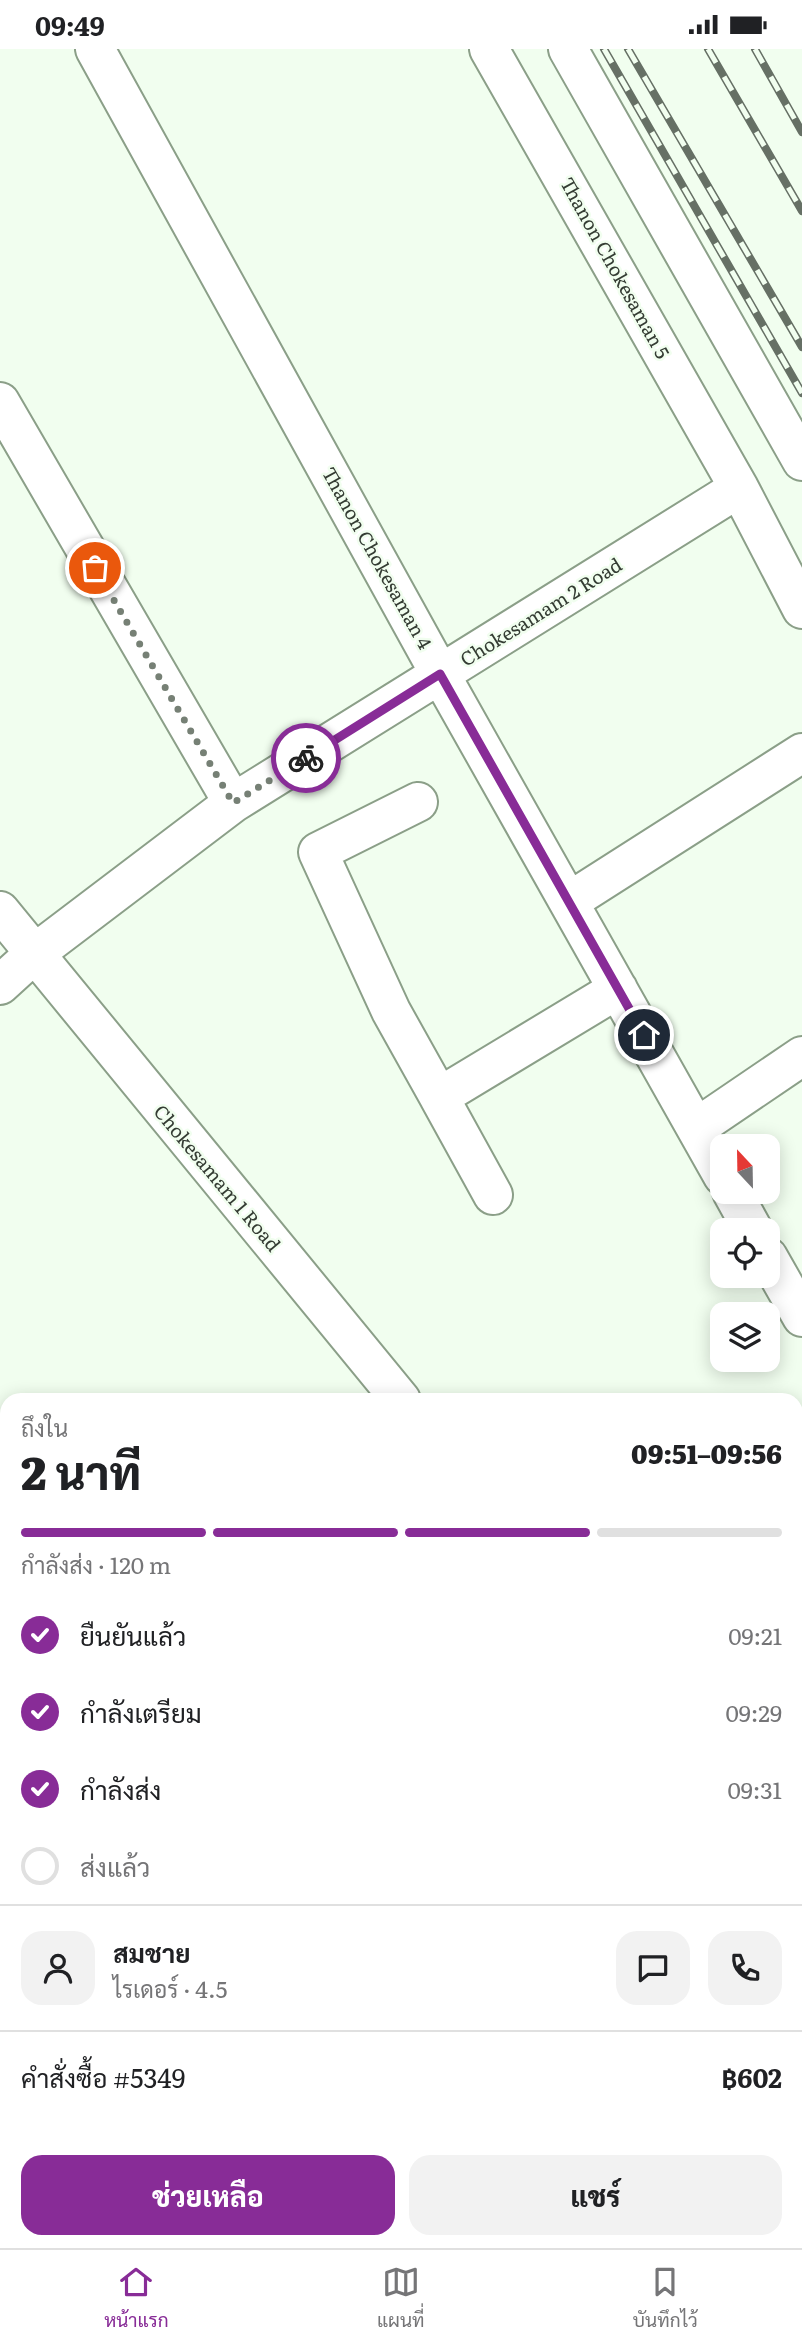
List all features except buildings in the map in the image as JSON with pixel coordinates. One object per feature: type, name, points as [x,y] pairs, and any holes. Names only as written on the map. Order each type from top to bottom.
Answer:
[{"type":"street","name":"Thanon Chokesaman 4","points":[[95,49],[440,674],[710,1153]]},
{"type":"street","name":"Thanon Chokesaman 5","points":[[489,49],[739,488],[802,609]]},
{"type":"street","points":[[568,49],[802,461]]},
{"type":"street","points":[[0,402],[13,458],[233,803]]},
{"type":"street","name":"Chokesamam 2 Road","points":[[0,985],[34,954],[233,803],[739,488]]},
{"type":"street","points":[[570,901],[802,753]]},
{"type":"street","points":[[418,802],[318,852],[391,1011],[493,1195]]},
{"type":"street","name":"Chokesamam 1 Road","points":[[0,911],[395,1393]]},
{"type":"street","points":[[439,1097],[618,989]]},
{"type":"street","points":[[696,1128],[802,1056]]},
{"type":"street","points":[[780,1278],[802,1317]]},
{"type":"railway","points":[[604,49],[802,393]]},
{"type":"railway","points":[[628,49],[802,347]]},
{"type":"railway","points":[[708,49],[802,211]]},
{"type":"railway","points":[[755,49],[802,132]]},
{"type":"way so far","points":[[95,568],[233,803],[306,758]]},
{"type":"route","points":[[306,758],[440,674],[644,1035]]}]
